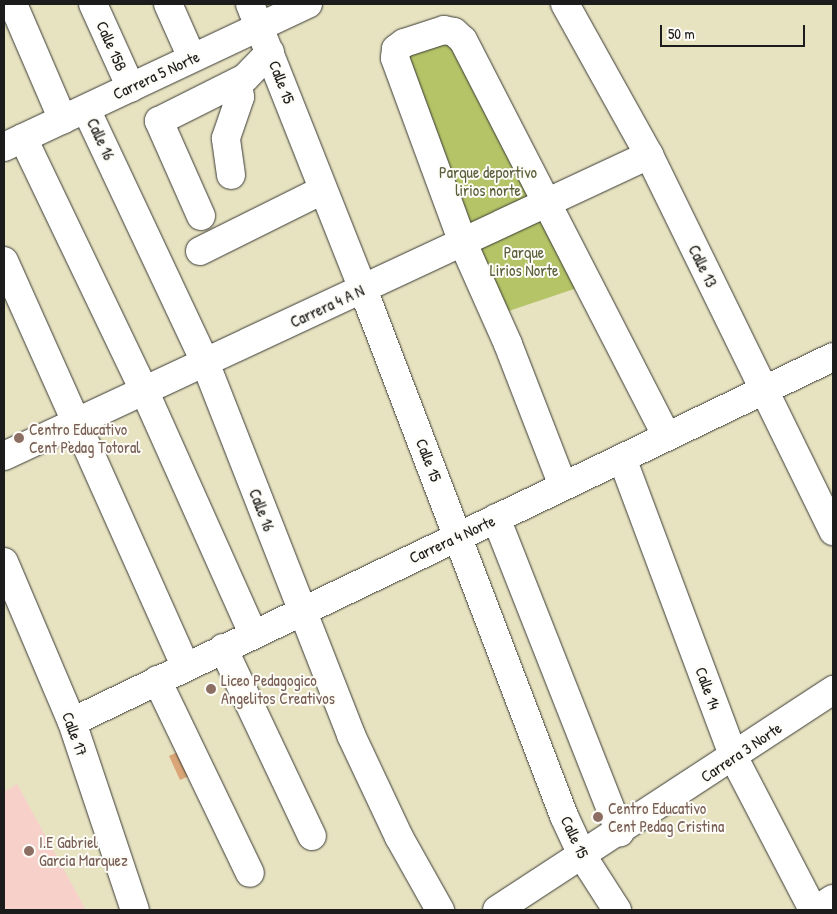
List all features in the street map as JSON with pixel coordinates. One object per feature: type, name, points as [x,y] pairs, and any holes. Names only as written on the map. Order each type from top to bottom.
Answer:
[{"type":"street","name":"Calle 16","points":[[13,4],[75,114],[205,362],[301,610],[352,735],[399,837],[440,910]]},
{"type":"street","name":"Calle 15B","points":[[93,4],[130,88]]},
{"type":"street","points":[[168,4],[192,58]]},
{"type":"street","name":"Carrera 5 Norte","points":[[14,142],[192,58],[255,15],[308,4]]},
{"type":"street","name":"Calle 13","points":[[565,4],[649,155],[833,531]]},
{"type":"street","name":"Calle 15","points":[[255,15],[363,289],[564,816],[583,857],[617,910]]},
{"type":"street","points":[[564,486],[508,344],[463,243],[395,58],[396,49],[404,43],[444,30],[454,32],[463,40],[549,203],[667,437]]},
{"type":"street","points":[[201,216],[158,121],[238,83],[270,52]]},
{"type":"street","points":[[231,175],[226,138],[240,97],[238,83]]},
{"type":"street","points":[[14,142],[144,390],[253,634]]},
{"type":"street","name":"Carrera 4 A N","points":[[4,456],[649,155]]},
{"type":"street","points":[[200,252],[323,190]]},
{"type":"street","points":[[4,261],[78,421],[185,666]]},
{"type":"street","name":"Carrera 4 Norte","points":[[72,722],[301,610],[833,357]]},
{"type":"street","name":"Calle 14","points":[[622,458],[734,758],[814,910]]},
{"type":"street","points":[[496,518],[620,832]]},
{"type":"street","name":"Calle 17","points":[[4,562],[72,722],[135,910]]},
{"type":"street","points":[[223,648],[312,836]]},
{"type":"street","points":[[157,680],[250,873]]},
{"type":"street","name":"Carrera 3 Norte","points":[[497,910],[583,857],[734,758],[833,690]]},
{"type":"street","points":[[814,910],[833,899]]},
{"type":"shaded area","name":"I.E Gabriel Garcia Marquez","points":[[17,784],[86,910],[4,910],[4,792]]},
{"type":"green space","name":"Parque deportivo lirios norte","points":[[453,38],[577,288],[506,312],[469,234],[403,50]]},
{"type":"building","points":[[184,749],[196,773],[180,780],[169,756]]},
{"type":"place","name":"Centro Educativo Cent Pedag Totoral","points":[[19,438]]},
{"type":"place","name":"Liceo Pedagogico Angelitos Creativos","points":[[211,689]]},
{"type":"place","name":"Centro Educativo Cent Pedag Cristina","points":[[598,817]]},
{"type":"place","name":"I.E Gabriel Garcia Marquez","points":[[29,851]]},
{"type":"park label","name":"Parque Lirios Norte","points":[[524,261]]}]
